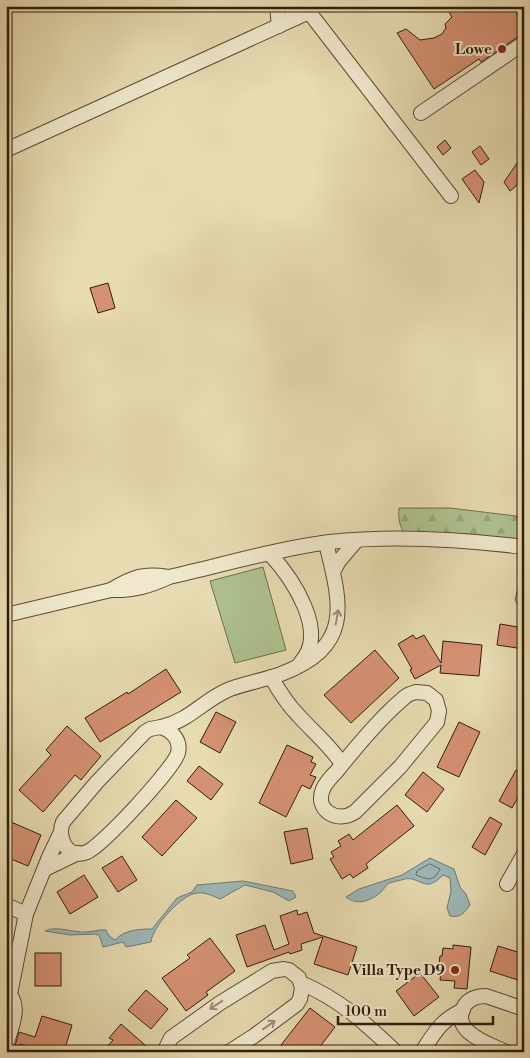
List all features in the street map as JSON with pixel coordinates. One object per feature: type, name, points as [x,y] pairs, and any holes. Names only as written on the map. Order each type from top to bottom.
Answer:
[{"type":"street","points":[[277,6],[280,26]]},
{"type":"street","points":[[6,150],[280,26],[292,12],[309,12],[451,196]]},
{"type":"street","points":[[421,113],[524,43]]},
{"type":"street","points":[[6,615],[112,590],[128,591],[169,578],[326,543],[401,539],[447,540],[524,548]]},
{"type":"street","points":[[333,572],[339,561],[356,541]]},
{"type":"street","points":[[6,1045],[15,1010],[13,999],[8,993],[26,914],[60,834],[63,822],[109,769],[145,732],[150,729],[171,725],[190,716],[215,697],[228,690],[271,677],[297,666],[316,655],[330,639],[336,626],[338,612],[338,598],[326,543]]},
{"type":"street","points":[[270,554],[292,581],[309,620],[312,635],[308,652],[297,666]]},
{"type":"street","points":[[523,599],[524,595]]},
{"type":"street","points":[[312,635],[330,639]]},
{"type":"street","points":[[271,677],[297,715],[325,741],[342,764]]},
{"type":"street","points":[[421,692],[432,696],[436,700],[439,711],[437,722],[412,752],[385,783],[355,812],[344,817],[338,817],[328,813],[321,798],[324,786],[342,764],[410,693],[421,692]]},
{"type":"street","points":[[177,741],[183,733],[190,716]]},
{"type":"street","points":[[45,869],[78,853],[89,852],[94,848],[138,804],[176,758],[177,741],[171,732],[160,727]]},
{"type":"street","points":[[325,741],[334,746],[355,750]]},
{"type":"street","points":[[60,834],[63,844],[78,853]]},
{"type":"street","points":[[507,884],[524,854]]},
{"type":"street","points":[[6,905],[26,914]]},
{"type":"street","points":[[6,971],[20,942]]},
{"type":"street","points":[[164,1052],[170,1038],[220,1003],[272,971],[278,969],[289,970],[301,983],[302,994],[297,1004],[229,1052]]},
{"type":"street","points":[[301,983],[325,994],[348,1009],[396,1052]]},
{"type":"street","points":[[506,1052],[472,1035],[464,1027],[462,1021],[463,1010],[470,1000],[486,996],[524,1010]]},
{"type":"street","points":[[425,1048],[433,1032],[442,1023],[451,1015],[463,1010]]},
{"type":"street","points":[[425,1048],[440,1033],[464,1027]]},
{"type":"green space","points":[[399,508],[450,508],[524,517],[524,540],[468,534],[404,532],[399,520]]},
{"type":"green space","points":[[263,567],[286,650],[235,663],[210,581]]},
{"type":"water","points":[[430,858],[454,869],[460,887],[466,894],[470,905],[460,916],[450,916],[447,908],[451,891],[450,878],[443,875],[431,884],[413,879],[389,883],[377,895],[364,901],[350,900],[346,897],[359,889],[402,875]]},
{"type":"water","points":[[243,881],[293,891],[296,897],[289,901],[273,892],[245,885],[220,899],[209,894],[197,893],[184,899],[169,912],[156,928],[151,942],[126,947],[123,942],[103,947],[100,937],[96,934],[70,935],[45,931],[49,929],[81,932],[106,930],[109,936],[115,940],[127,932],[152,929],[177,898],[192,892],[197,885]]},
{"type":"building","points":[[458,6],[512,6],[524,25],[524,34],[481,62],[479,59],[434,89],[397,33],[406,29],[420,40],[434,38],[442,34],[446,28],[445,24],[452,17],[449,12]]},
{"type":"building","points":[[445,140],[451,148],[443,155],[437,147]]},
{"type":"building","points":[[480,146],[489,159],[481,165],[472,152]]},
{"type":"building","points":[[524,153],[524,173],[510,191],[504,182]]},
{"type":"building","points":[[475,170],[484,182],[479,203],[462,179]]},
{"type":"building","points":[[108,283],[115,308],[98,313],[90,288]]},
{"type":"building","points":[[500,624],[524,628],[524,649],[497,645]]},
{"type":"building","points":[[413,635],[416,639],[424,635],[441,663],[443,641],[482,645],[479,676],[440,673],[441,665],[415,679],[410,670],[412,669],[398,644]]},
{"type":"building","points":[[375,650],[399,678],[351,723],[324,695]]},
{"type":"building","points":[[166,669],[181,692],[100,742],[85,718],[127,692],[128,694]]},
{"type":"building","points":[[216,712],[236,722],[220,753],[200,742]]},
{"type":"building","points":[[459,722],[480,732],[459,777],[437,767]]},
{"type":"building","points":[[67,726],[101,756],[81,780],[75,775],[43,812],[19,790],[51,755],[46,750]]},
{"type":"building","points":[[287,745],[313,757],[311,762],[316,764],[310,775],[316,777],[310,789],[302,785],[286,817],[259,803]]},
{"type":"building","points":[[199,766],[223,784],[211,800],[187,781]]},
{"type":"building","points":[[516,770],[524,774],[524,787],[512,808],[499,801]]},
{"type":"building","points":[[423,772],[444,789],[427,812],[405,795]]},
{"type":"building","points":[[176,800],[197,818],[162,856],[142,837]]},
{"type":"building","points":[[397,805],[414,826],[366,864],[368,868],[353,878],[350,874],[342,879],[330,859],[334,857],[331,852],[341,846],[338,841],[349,834],[353,840]]},
{"type":"building","points":[[490,817],[502,824],[485,855],[472,847]]},
{"type":"building","points":[[11,822],[41,835],[28,866],[6,857],[6,834]]},
{"type":"building","points":[[307,828],[313,859],[291,864],[284,832]]},
{"type":"building","points":[[122,856],[137,880],[118,892],[102,868]]},
{"type":"building","points":[[84,875],[98,897],[70,914],[57,892]]},
{"type":"building","points":[[297,910],[298,915],[307,912],[314,933],[357,947],[348,975],[314,964],[323,937],[301,944],[302,950],[290,954],[289,952],[247,967],[236,935],[265,925],[274,950],[289,944],[280,916]]},
{"type":"building","points":[[210,938],[235,971],[206,992],[208,995],[186,1011],[162,978],[190,958],[187,955]]},
{"type":"building","name":"Villa Type D9","points":[[453,945],[471,947],[467,989],[454,988],[455,981],[440,980],[442,965],[439,964],[440,956],[442,956],[443,948],[453,949]]},
{"type":"building","points":[[498,946],[524,954],[524,982],[490,971]]},
{"type":"building","points":[[35,953],[61,953],[61,986],[35,986]]},
{"type":"building","points":[[420,973],[439,997],[414,1016],[396,991]]},
{"type":"building","points":[[146,990],[168,1009],[151,1029],[128,1010]]},
{"type":"building","points":[[310,1008],[335,1027],[316,1052],[290,1052],[281,1045]]},
{"type":"building","points":[[42,1016],[72,1025],[64,1052],[44,1052],[20,1044],[20,1047],[15,1046],[19,1032],[35,1037]]},
{"type":"building","points":[[121,1024],[153,1052],[110,1052],[106,1048],[113,1040],[109,1038]]},
{"type":"place","name":"Lowe","points":[[502,49]]},
{"type":"place","name":"Villa Type D9","points":[[455,970]]}]
